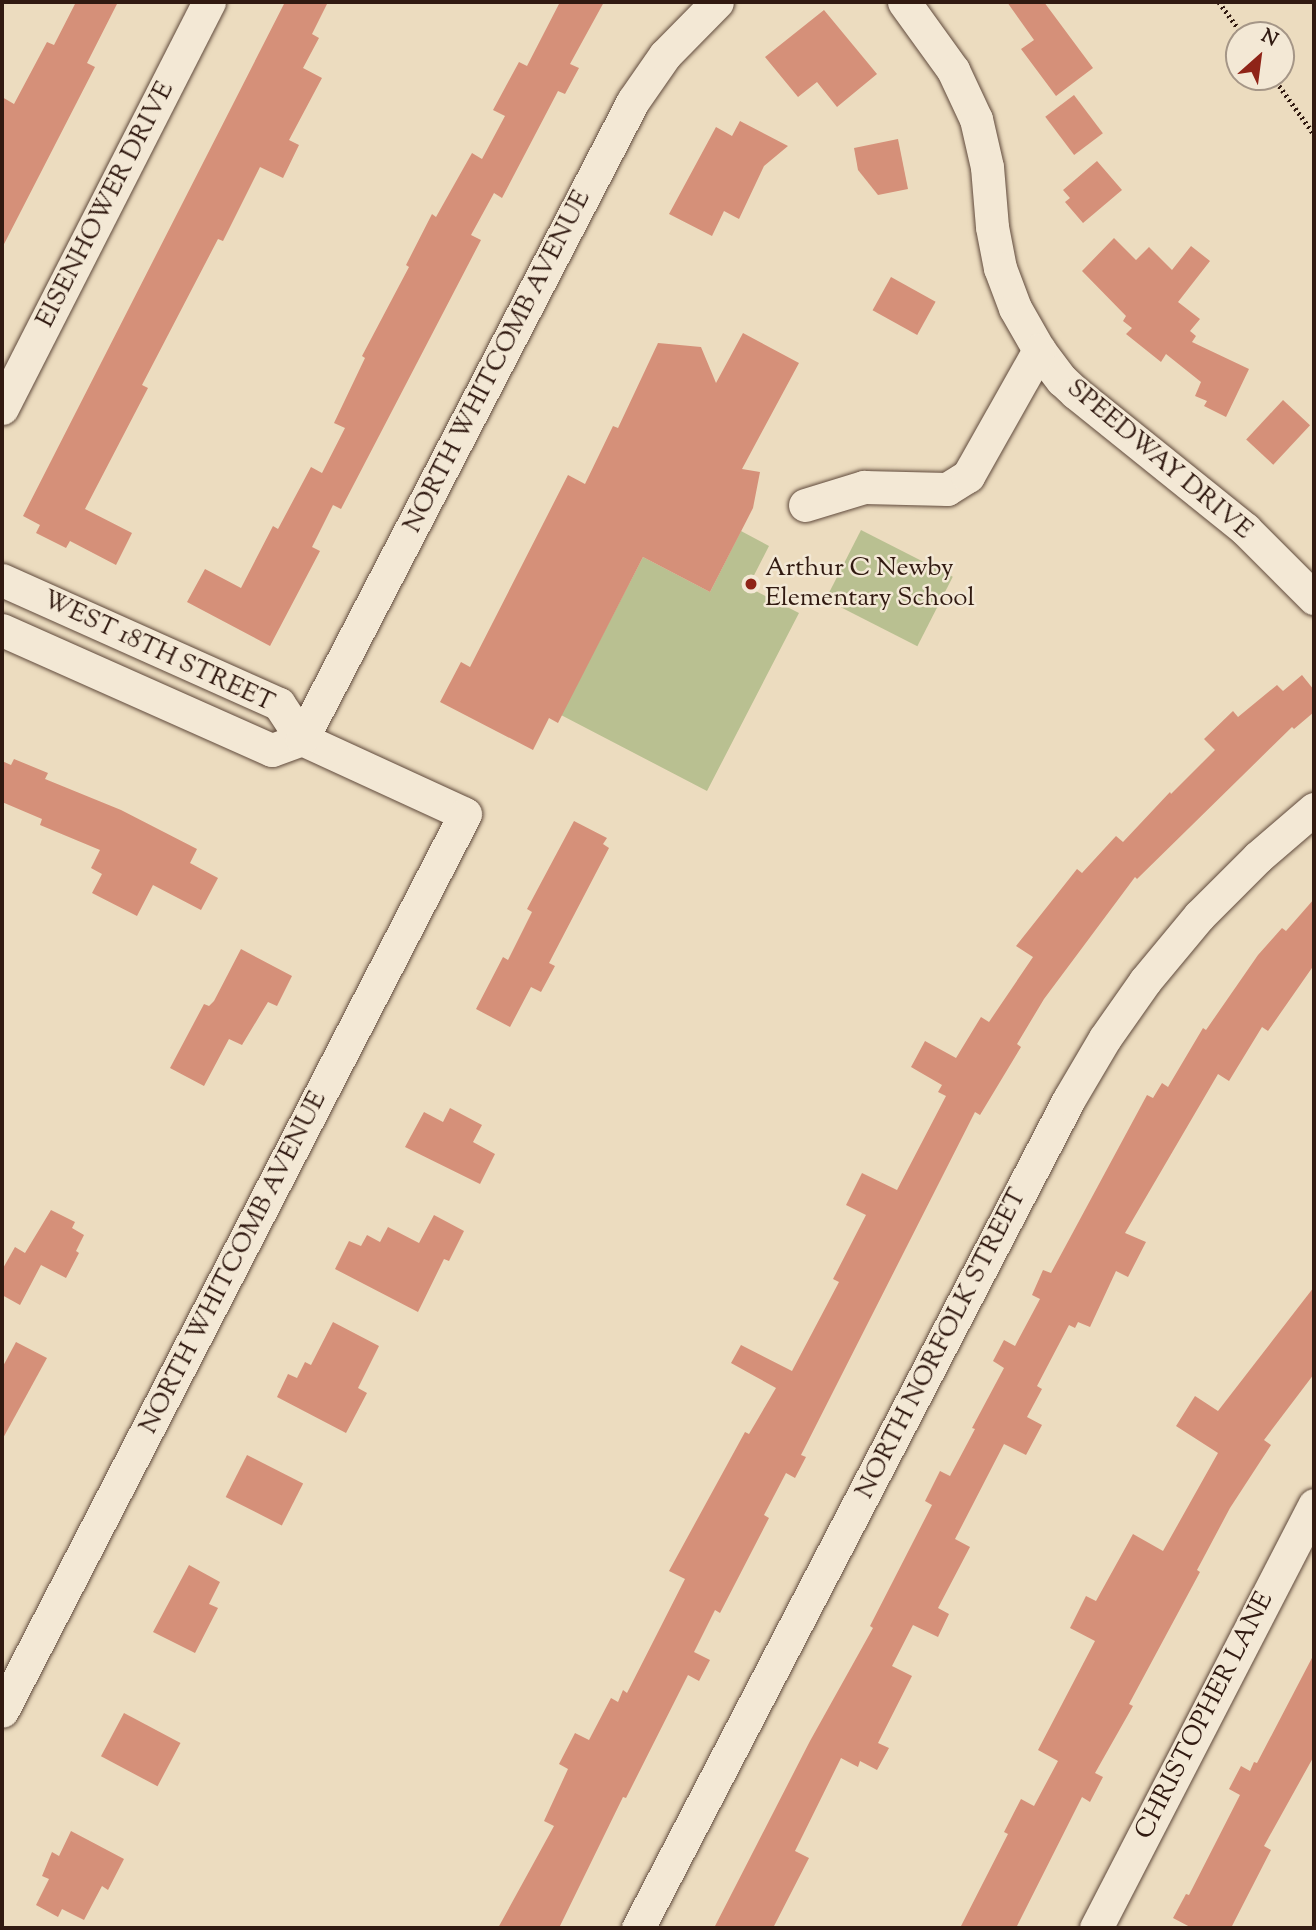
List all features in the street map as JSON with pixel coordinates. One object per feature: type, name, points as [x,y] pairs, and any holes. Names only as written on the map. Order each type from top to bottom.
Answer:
[{"type":"street","name":"EISENHOWER DRIVE","points":[[2,408],[209,2]]},
{"type":"street","name":"NORTH WHITCOMB AVENUE","points":[[2,1711],[465,814],[302,738],[633,101],[665,55],[717,2]]},
{"type":"street","name":"SPEEDWAY DRIVE","points":[[904,2],[953,70],[976,119],[987,167],[992,227],[1000,268],[1015,308],[1039,350],[1062,380],[1091,407],[1213,502],[1314,598]]},
{"type":"street","points":[[805,505],[864,487],[947,489],[968,476],[1039,350]]},
{"type":"street","name":"WEST 18TH STREET","points":[[2,580],[279,704],[302,738],[272,750],[2,630]]},
{"type":"street","name":"NORTH NORFOLK STREET","points":[[638,1928],[1063,1112],[1105,1038],[1145,981],[1199,916],[1258,857],[1314,809]]},
{"type":"street","name":"CHRISTOPHER LANE","points":[[1096,1928],[1314,1505]]},
{"type":"path","points":[[1219,2],[1233,21]]},
{"type":"path","points":[[1283,91],[1314,134]]},
{"type":"green space","points":[[861,530],[953,577],[917,646],[826,599]]},
{"type":"green space","points":[[741,531],[769,546],[748,587],[799,613],[707,791],[561,715],[643,557],[710,592]]},
{"type":"building","points":[[76,2],[118,2],[87,63],[95,67],[2,248],[2,97],[14,104],[47,42],[54,45]]},
{"type":"building","points":[[285,2],[328,2],[312,34],[319,38],[303,68],[322,78],[289,140],[299,145],[283,178],[260,167],[223,241],[218,239],[142,385],[148,388],[85,509],[132,533],[116,565],[70,541],[66,548],[36,533],[40,525],[23,516]]},
{"type":"building","points":[[560,2],[604,2],[570,64],[579,68],[565,94],[558,91],[502,198],[494,193],[471,235],[481,240],[341,509],[333,505],[312,547],[320,551],[270,646],[187,602],[205,569],[241,588],[273,526],[278,529],[311,467],[322,473],[345,428],[334,423],[365,358],[362,356],[409,267],[406,265],[432,214],[436,217],[472,153],[482,159],[505,116],[493,110],[519,62],[527,66]]},
{"type":"building","points":[[1007,2],[1044,2],[1093,68],[1056,96],[1021,49],[1034,40]]},
{"type":"building","points":[[824,10],[877,74],[837,107],[817,82],[798,97],[765,57]]},
{"type":"building","points":[[1074,95],[1103,133],[1074,155],[1045,117]]},
{"type":"building","points":[[740,121],[788,146],[764,166],[739,219],[724,211],[712,236],[669,214],[716,127],[732,136]]},
{"type":"building","points":[[898,139],[908,189],[878,195],[858,170],[854,148]]},
{"type":"building","points":[[1097,161],[1122,190],[1083,223],[1065,202],[1070,198],[1063,190]]},
{"type":"building","points":[[1114,238],[1136,260],[1149,247],[1172,270],[1191,246],[1210,261],[1178,302],[1200,319],[1190,331],[1196,336],[1192,342],[1249,369],[1226,417],[1204,406],[1207,401],[1195,396],[1201,382],[1166,354],[1161,362],[1126,334],[1132,328],[1123,321],[1126,316],[1082,271]]},
{"type":"building","points":[[891,277],[936,302],[917,335],[873,310]]},
{"type":"building","points":[[743,333],[799,363],[742,469],[760,472],[753,508],[710,592],[643,557],[558,723],[549,718],[533,750],[440,702],[461,662],[470,667],[568,475],[585,484],[613,426],[618,428],[658,343],[701,347],[716,383]]},
{"type":"building","points":[[1283,400],[1310,425],[1273,465],[1246,439]]},
{"type":"building","points":[[1302,675],[1314,690],[1314,712],[1294,729],[1292,727],[1137,879],[1135,877],[1044,999],[1017,1044],[1021,1047],[980,1115],[975,1112],[801,1455],[806,1457],[795,1478],[786,1473],[764,1515],[769,1518],[720,1613],[715,1610],[694,1652],[710,1660],[699,1681],[688,1675],[626,1798],[623,1797],[559,1928],[498,1928],[554,1826],[544,1821],[568,1769],[559,1764],[575,1733],[589,1740],[611,1698],[618,1702],[623,1690],[627,1693],[685,1579],[669,1571],[745,1432],[749,1434],[776,1388],[731,1363],[741,1345],[792,1371],[839,1282],[833,1279],[866,1215],[846,1205],[862,1173],[897,1190],[946,1096],[938,1092],[942,1085],[911,1067],[925,1041],[956,1058],[981,1017],[989,1022],[1033,957],[1016,946],[1077,869],[1082,873],[1116,836],[1123,842],[1170,792],[1171,794],[1215,750],[1204,739],[1233,711],[1238,717],[1277,685],[1283,691]]},
{"type":"building","points":[[14,759],[48,773],[45,779],[121,810],[197,849],[190,863],[218,878],[201,910],[153,885],[137,916],[92,893],[102,874],[91,868],[100,850],[40,825],[42,819],[2,802],[2,761],[11,765]]},
{"type":"building","points":[[574,821],[607,838],[603,844],[609,848],[549,963],[555,966],[541,992],[531,987],[510,1027],[476,1009],[503,957],[508,960],[532,912],[527,909]]},
{"type":"building","points":[[1314,899],[1314,965],[1268,1031],[1262,1027],[1229,1081],[1218,1074],[1125,1233],[1146,1242],[1128,1277],[1116,1271],[1090,1327],[1078,1322],[1075,1328],[1069,1325],[1037,1386],[1042,1389],[1027,1417],[1042,1425],[1026,1455],[1004,1444],[955,1539],[970,1547],[938,1608],[949,1614],[938,1637],[913,1625],[892,1666],[912,1676],[878,1743],[889,1748],[877,1770],[860,1761],[858,1767],[841,1758],[795,1851],[809,1858],[773,1928],[714,1928],[810,1741],[873,1628],[870,1626],[932,1505],[925,1501],[940,1471],[950,1476],[975,1429],[972,1428],[1004,1368],[993,1361],[1004,1340],[1015,1346],[1040,1299],[1032,1295],[1043,1270],[1051,1273],[1147,1095],[1153,1098],[1162,1083],[1168,1087],[1203,1028],[1206,1030],[1258,955],[1282,928],[1286,931]]},
{"type":"building","points":[[241,949],[292,976],[277,1006],[268,1002],[242,1045],[229,1039],[204,1086],[170,1068],[204,1004],[209,1006],[214,1001]]},
{"type":"building","points":[[450,1108],[482,1125],[473,1142],[495,1154],[480,1184],[405,1147],[424,1112],[443,1122]]},
{"type":"building","points":[[51,1210],[75,1222],[72,1228],[84,1235],[76,1251],[79,1253],[66,1278],[41,1265],[20,1305],[2,1295],[2,1270],[15,1247],[25,1253]]},
{"type":"building","points":[[434,1215],[464,1231],[449,1261],[444,1259],[418,1312],[335,1269],[349,1241],[361,1246],[367,1235],[380,1242],[388,1227],[419,1243]]},
{"type":"building","points":[[1314,1287],[1314,1374],[1264,1440],[1271,1445],[1230,1508],[1197,1570],[1200,1572],[1129,1704],[1133,1706],[1095,1773],[1103,1777],[1090,1802],[1082,1797],[1016,1928],[960,1928],[1008,1834],[1004,1832],[1021,1799],[1034,1806],[1058,1761],[1038,1750],[1095,1641],[1070,1628],[1086,1596],[1096,1601],[1133,1534],[1163,1551],[1218,1453],[1176,1426],[1195,1396],[1218,1411]]},
{"type":"building","points":[[333,1322],[379,1346],[358,1388],[367,1393],[346,1433],[277,1397],[288,1374],[297,1378],[305,1362],[311,1365]]},
{"type":"building","points":[[16,1342],[47,1358],[2,1440],[2,1368]]},
{"type":"building","points":[[247,1455],[303,1484],[282,1525],[226,1497]]},
{"type":"building","points":[[189,1565],[220,1582],[209,1604],[218,1608],[195,1653],[153,1632]]},
{"type":"building","points":[[1314,1654],[1314,1756],[1264,1846],[1271,1850],[1231,1928],[1192,1928],[1173,1918],[1186,1894],[1189,1895],[1240,1795],[1229,1789],[1241,1766],[1250,1771],[1254,1762],[1257,1763]]},
{"type":"building","points":[[124,1713],[181,1743],[158,1786],[101,1756]]},
{"type":"building","points":[[71,1831],[124,1859],[108,1890],[102,1886],[84,1920],[62,1909],[58,1917],[36,1905],[49,1879],[42,1876],[52,1852],[59,1856]]},
{"type":"place","name":"Arthur C Newby Elementary School","points":[[751,584]]}]
